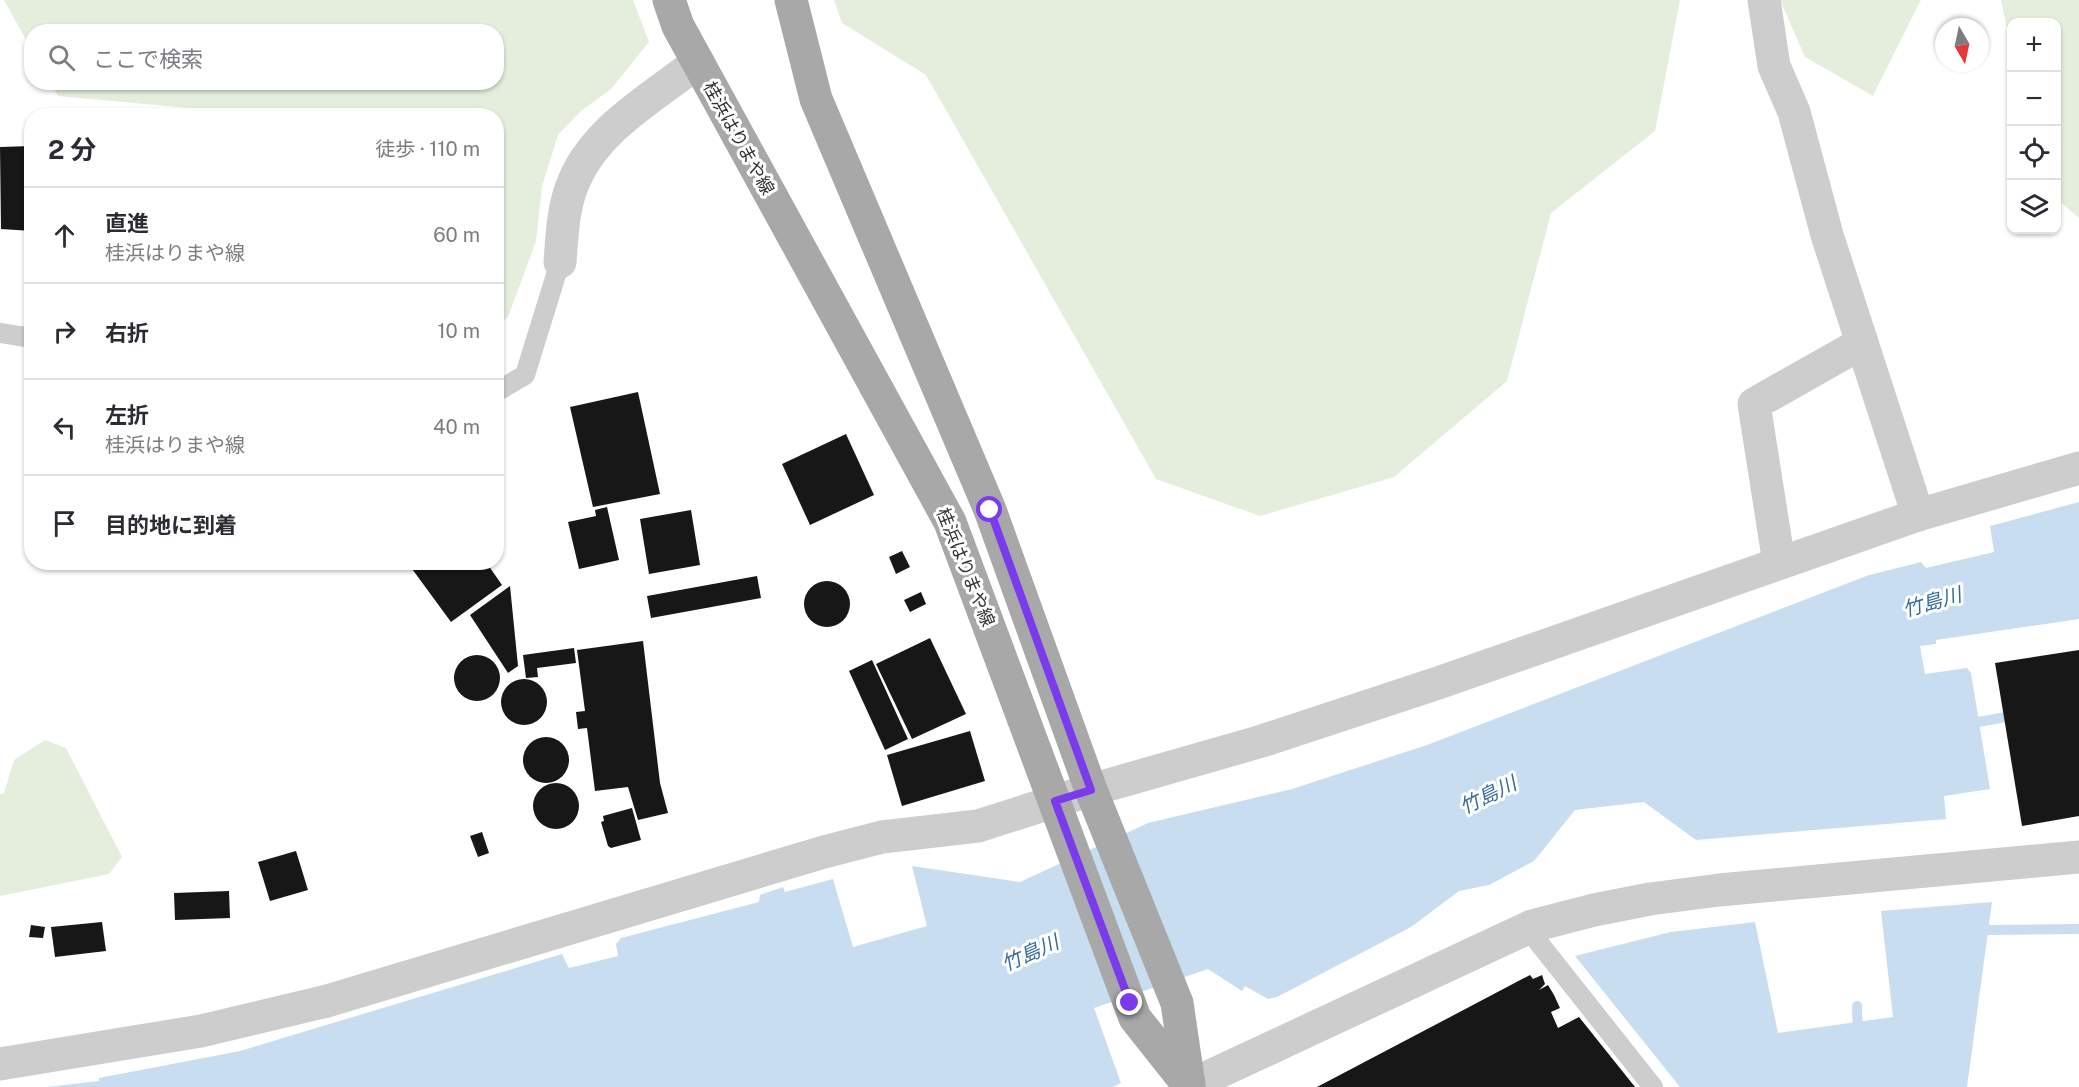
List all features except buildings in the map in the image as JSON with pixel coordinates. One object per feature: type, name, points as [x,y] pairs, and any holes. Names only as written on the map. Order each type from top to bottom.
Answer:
[{"type":"main road","name":"桂浜はりまや線","points":[[669,0],[678,26],[951,522],[1136,1018],[1189,1087]]},
{"type":"main road","points":[[791,0],[816,99],[990,510],[1091,790],[1177,1003],[1189,1087]]},
{"type":"street","points":[[1764,0],[1774,66],[1794,112],[1827,236],[1918,515]]},
{"type":"street","points":[[560,262],[564,214],[574,181],[595,145],[698,62]]},
{"type":"street","points":[[1779,563],[1754,404],[1862,343]]},
{"type":"street","points":[[0,1064],[201,1031],[327,1001],[824,852],[882,837],[978,826],[1091,790],[1262,741],[1449,679],[1918,515],[2079,468]]},
{"type":"street","points":[[1189,1087],[1527,928],[1594,910],[1650,899],[1792,883],[2079,857]]},
{"type":"lane","points":[[504,387],[525,375],[560,262]]},
{"type":"lane","points":[[0,333],[24,337]]},
{"type":"lane","points":[[1527,928],[1653,1087]]},
{"type":"green space","points":[[4,0],[633,0],[649,42],[611,89],[581,111],[558,135],[542,186],[536,241],[508,317],[504,320],[504,108],[189,108],[58,96],[54,90],[504,90],[504,24],[24,24],[24,36]]},
{"type":"green space","points":[[834,0],[1680,0],[1655,131],[1551,213],[1507,381],[1394,477],[1260,516],[1156,479],[926,75],[842,23]]},
{"type":"green space","points":[[1780,0],[1921,0],[1873,96],[1805,57]]},
{"type":"green space","points":[[2001,0],[2079,0],[2079,218],[2061,202],[2061,18],[2007,18],[2007,28]]},
{"type":"green space","points":[[45,740],[66,748],[122,857],[109,874],[0,896],[0,794],[4,793],[14,760]]},
{"type":"water","name":"竹島川","points":[[2079,502],[2079,619],[1936,640],[1936,644],[1920,646],[1925,674],[1967,668],[1971,673],[1990,789],[1944,796],[1946,819],[1696,840],[1644,802],[1575,810],[1534,861],[1489,885],[1459,891],[1411,927],[1277,997],[1268,999],[1245,986],[1242,991],[1208,969],[1094,1008],[1121,1083],[1113,1087],[47,1087],[99,1081],[99,1078],[240,1051],[562,954],[569,968],[618,956],[616,944],[621,938],[759,902],[760,895],[783,887],[785,892],[833,879],[853,947],[927,926],[912,866],[1020,882],[1148,823],[1292,789],[1427,745],[1869,575],[1921,562],[1926,568],[1994,552],[1990,526]]},
{"type":"water","points":[[1992,902],[1967,1087],[1680,1087],[1575,956],[1671,932],[1755,922],[1778,1033],[1893,1017],[1881,911]]},
{"type":"waterway","points":[[1967,724],[2017,715]]},
{"type":"waterway","points":[[1975,933],[1988,930],[2079,929]]},
{"type":"waterway","points":[[1857,1006],[1858,1036]]},
{"type":"route","points":[[990,510],[1091,790],[1055,801],[1130,1003]]}]
